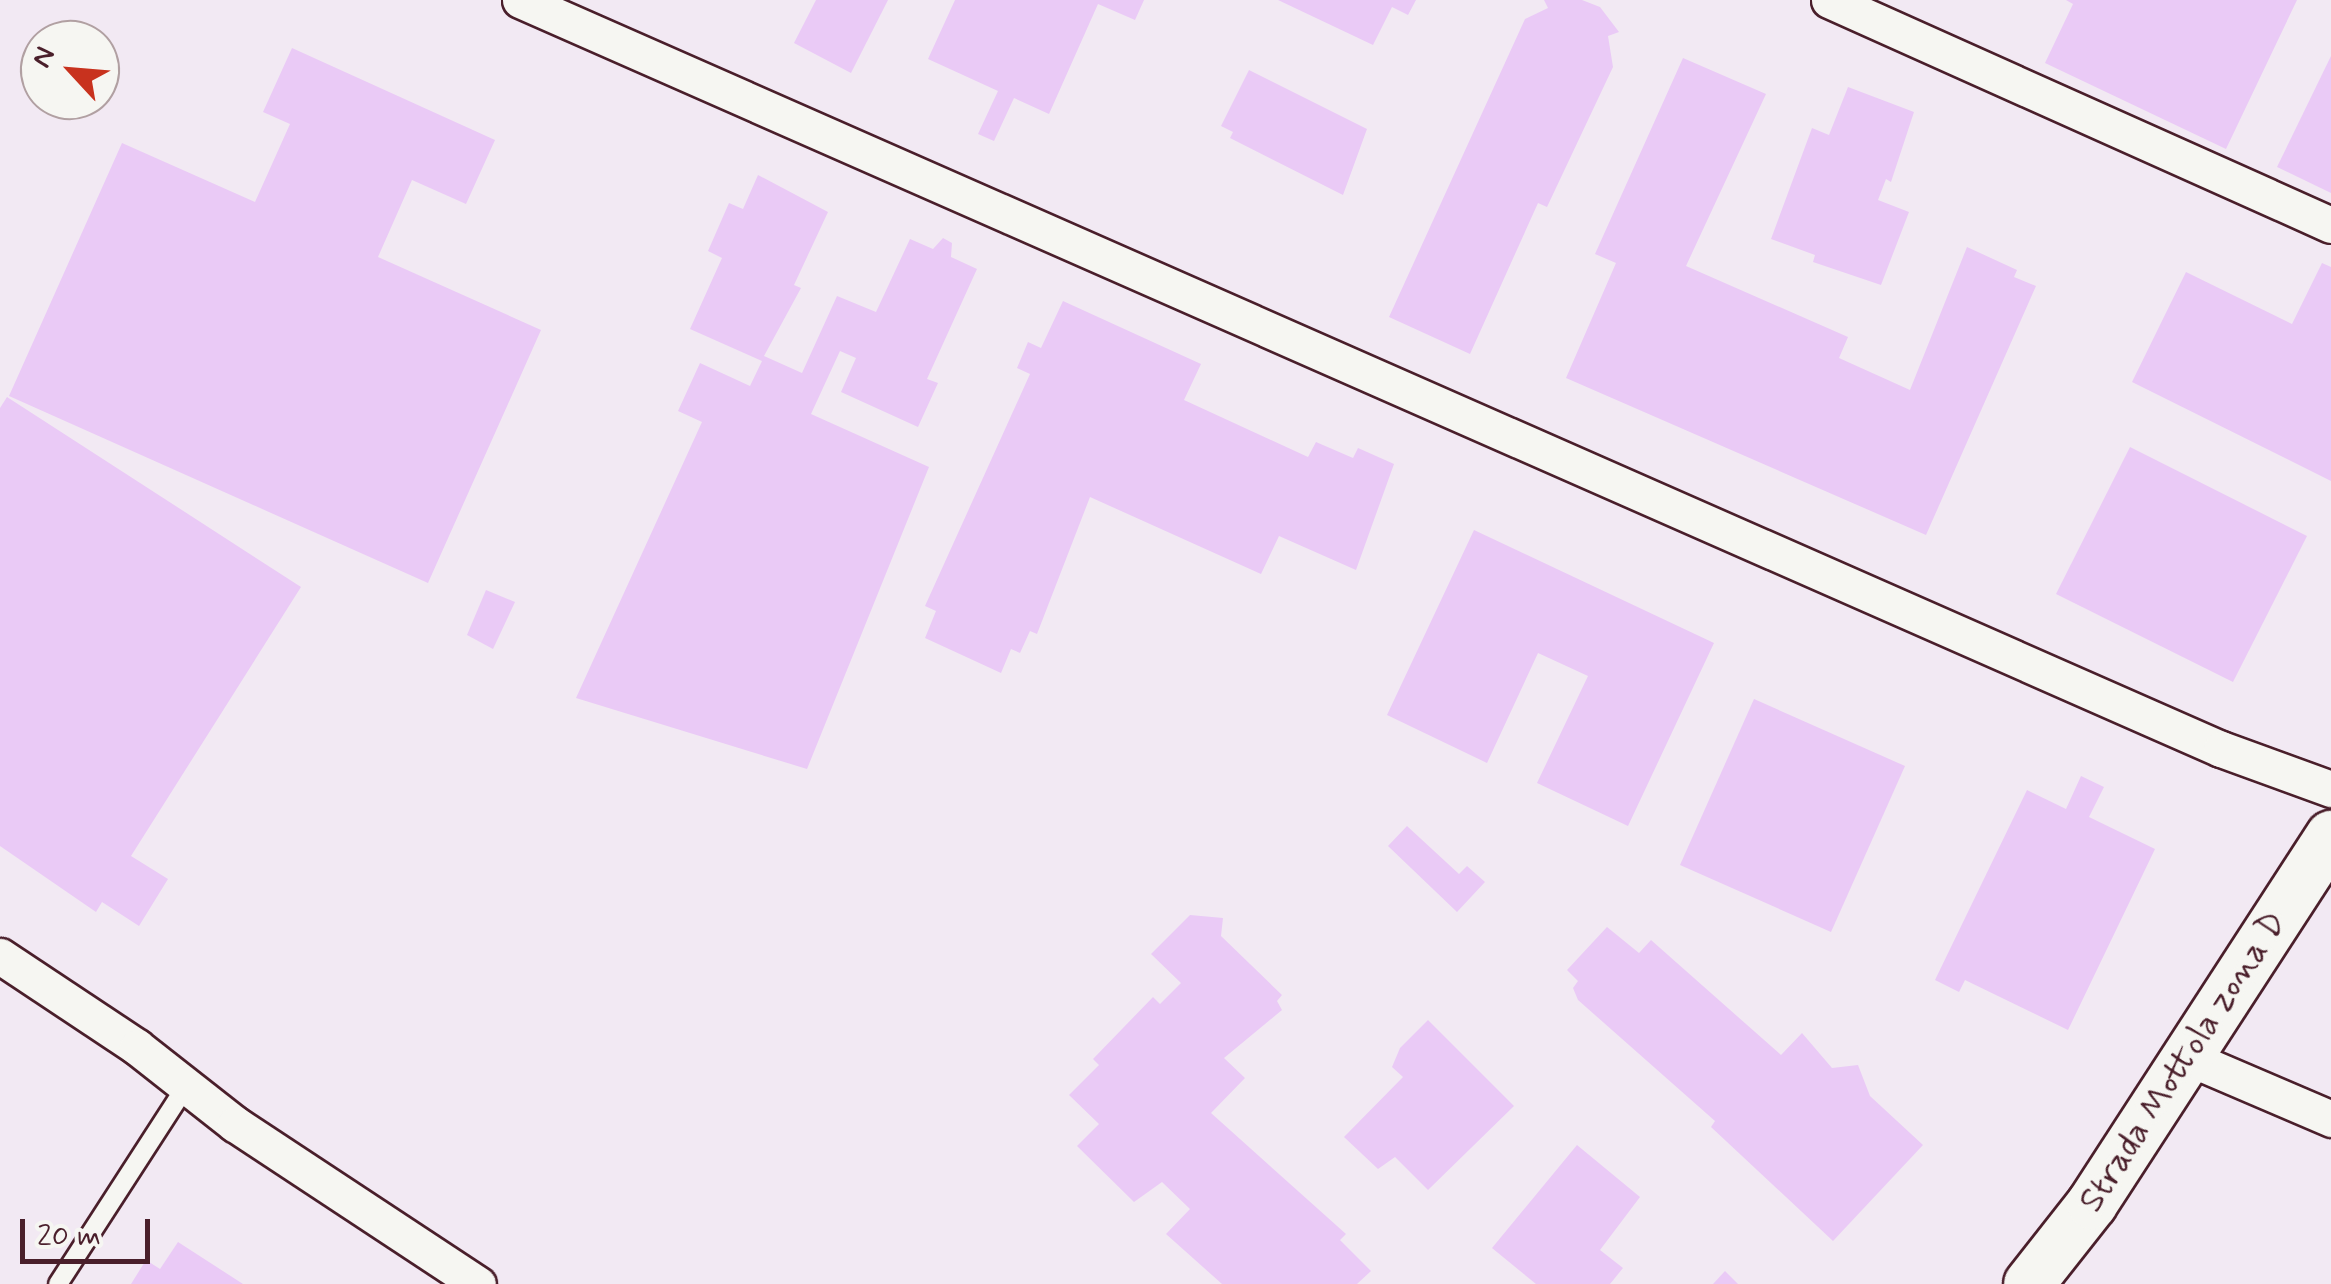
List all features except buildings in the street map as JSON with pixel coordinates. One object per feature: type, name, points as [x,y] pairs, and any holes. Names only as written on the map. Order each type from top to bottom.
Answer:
[{"type":"main road","name":"Strada Mottola zona D","points":[[2028,1284],[2092,1204],[2331,836]]},
{"type":"street","points":[[520,0],[2222,749],[2331,789]]},
{"type":"street","points":[[1829,0],[2331,225]]},
{"type":"street","points":[[0,956],[478,1284]]},
{"type":"street","points":[[2188,1058],[2331,1120]]},
{"type":"lane","points":[[58,1284],[186,1086]]}]
